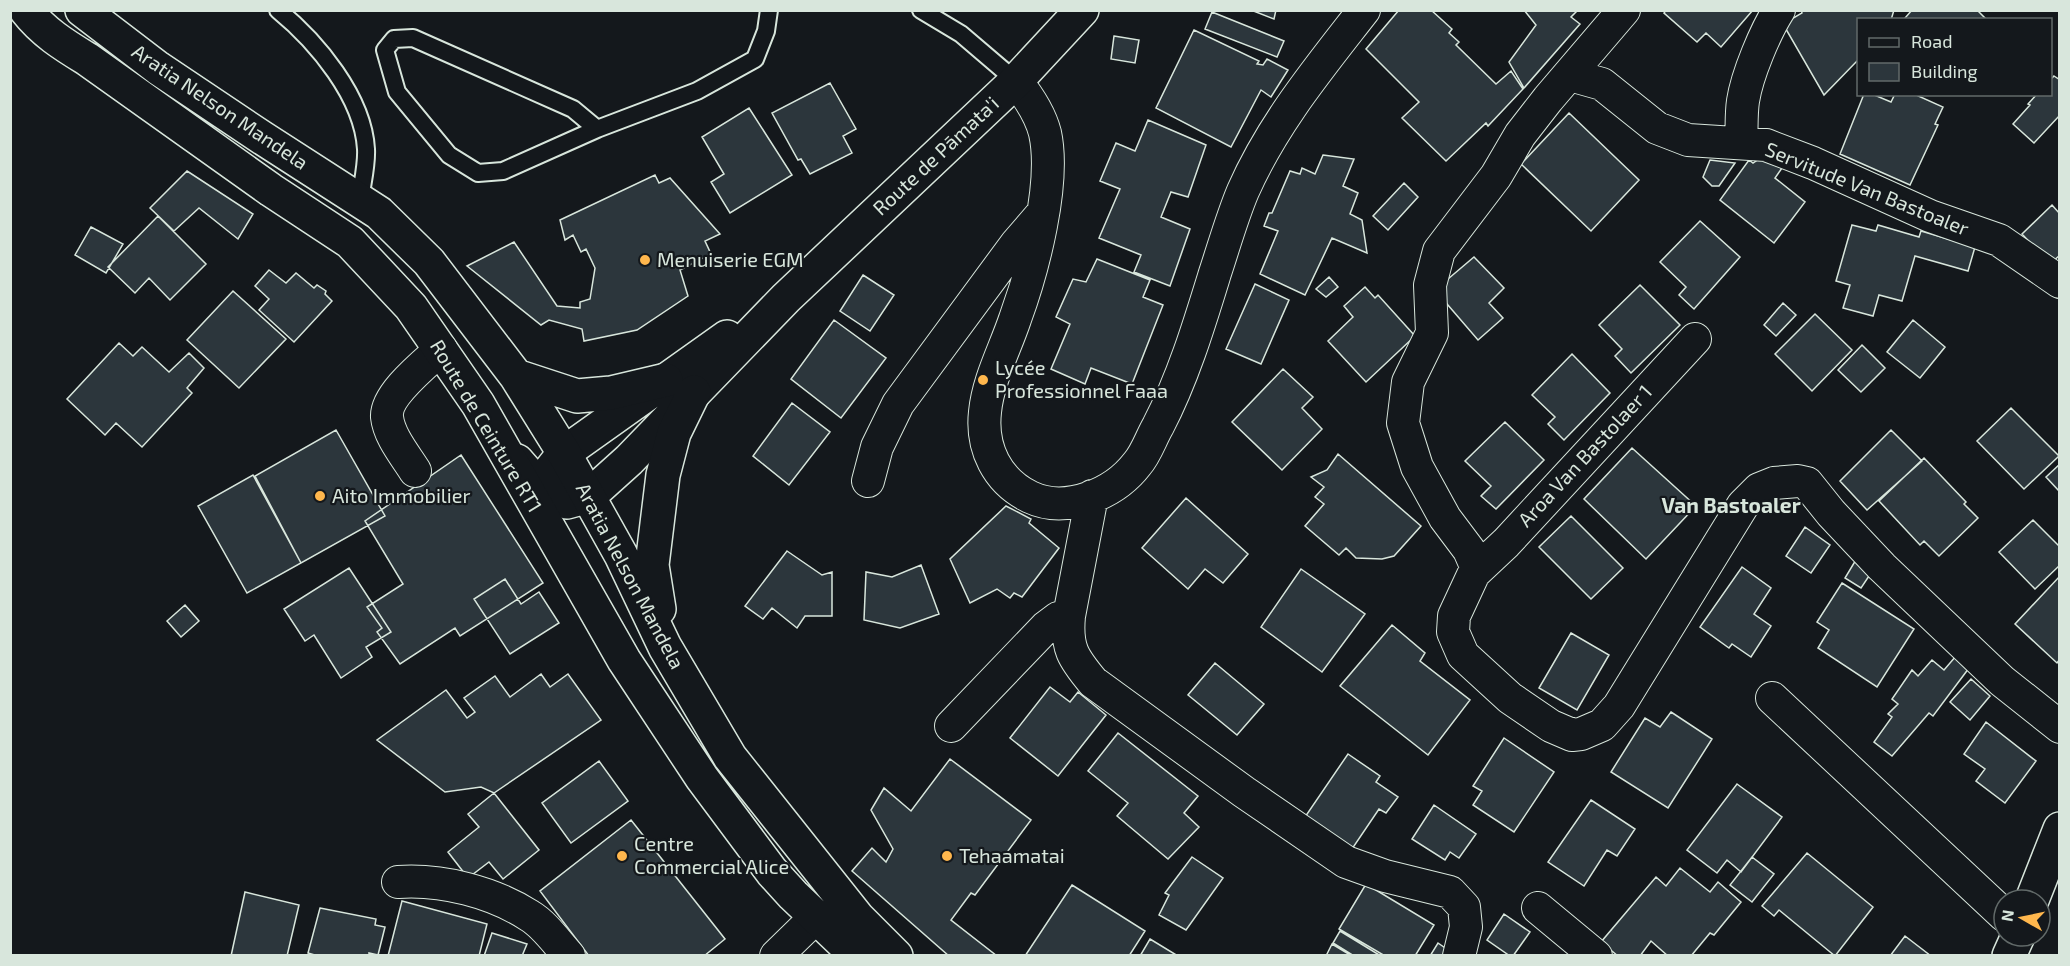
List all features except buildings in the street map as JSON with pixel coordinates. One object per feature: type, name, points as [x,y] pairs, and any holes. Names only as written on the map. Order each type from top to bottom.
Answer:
[{"type":"main road","name":"Route de Ceinture RT1","points":[[26,10],[39,26],[61,43],[87,59],[271,190],[350,242],[411,307],[478,404],[624,660],[702,778],[772,872],[856,956]]},
{"type":"main road","name":"Aratia Nelson Mandela","points":[[82,10],[177,80],[378,213],[429,262],[516,376],[564,453],[621,555],[665,647],[730,757],[858,918],[896,956]]},
{"type":"main road","name":"Route de Pāmata'i","points":[[680,386],[786,298],[1016,81],[1082,10]]},
{"type":"main road","points":[[516,376],[577,396],[680,386]]},
{"type":"main road","points":[[563,555],[548,494],[550,471],[564,453],[680,386]]},
{"type":"main road","points":[[496,437],[544,492],[567,502],[589,496],[629,460],[680,386]]},
{"type":"main road","points":[[665,647],[652,565],[663,475],[674,434],[680,386]]},
{"type":"main road","points":[[2037,888],[2060,829]]},
{"type":"street","points":[[1016,81],[1030,97],[1044,131],[1049,167],[1032,271],[988,391],[984,414],[986,434],[989,452],[1000,475],[1014,489],[1034,498],[1058,502],[1080,501],[1119,482],[1138,464],[1166,410],[1200,321],[1239,202],[1258,160],[1297,96],[1364,10]]},
{"type":"street","points":[[1624,10],[1520,135],[1496,176],[1439,251],[1430,285],[1432,333],[1408,382],[1403,423],[1417,467],[1445,518],[1469,550],[1476,566],[1454,616],[1453,632],[1463,655],[1510,698],[1551,726],[1572,735],[1581,734],[1602,725],[1619,705],[1743,505],[1759,489],[1774,483],[1798,481],[1807,483],[1831,513],[1882,567],[2002,681],[2060,727]]},
{"type":"street","points":[[1741,143],[1743,100],[1755,62],[1779,10]]},
{"type":"street","name":"Servitude Van Bastoaler","points":[[1570,75],[1602,84],[1657,128],[1688,140],[1766,146],[1813,163],[1929,216],[2000,240],[2060,282]]},
{"type":"street","points":[[868,481],[877,447],[898,404],[1016,244],[1042,214]]},
{"type":"street","name":"Aroa Van Bastolaer 1","points":[[1474,573],[1506,543],[1695,339]]},
{"type":"street","points":[[415,471],[393,437],[387,416],[393,396],[441,349]]},
{"type":"street","points":[[1092,496],[1067,634],[1074,659],[1093,682],[1346,862],[1384,876],[1450,892],[1464,907],[1466,927],[1459,956]]},
{"type":"street","points":[[951,726],[1046,627],[1058,618],[1069,616]]},
{"type":"street","points":[[1772,698],[1992,904]]},
{"type":"street","points":[[398,882],[420,881],[439,884],[491,897],[531,917],[569,956]]},
{"type":"street","points":[[1538,908],[1596,956]]},
{"type":"street","points":[[776,956],[817,916]]},
{"type":"lane","points":[[278,10],[298,26],[345,84],[361,121],[367,150],[360,200]]},
{"type":"lane","points":[[597,129],[573,110],[413,38],[394,39],[385,50],[397,92],[449,155],[478,173],[503,171],[597,129],[697,91],[755,59],[766,31],[769,10]]},
{"type":"lane","points":[[921,10],[961,34],[1016,81]]},
{"type":"place","name":"Menuiserie EGM","points":[[645,260]]},
{"type":"place","name":"Lycée Professionnel Faaa","points":[[983,380]]},
{"type":"place","name":"Aito Immobilier","points":[[320,496]]},
{"type":"place","name":"Centre Commercial Alice","points":[[622,856]]},
{"type":"place","name":"Tehaamatai","points":[[947,856]]},
{"type":"district","name":"Van Bastoaler","points":[[1731,506]]}]
